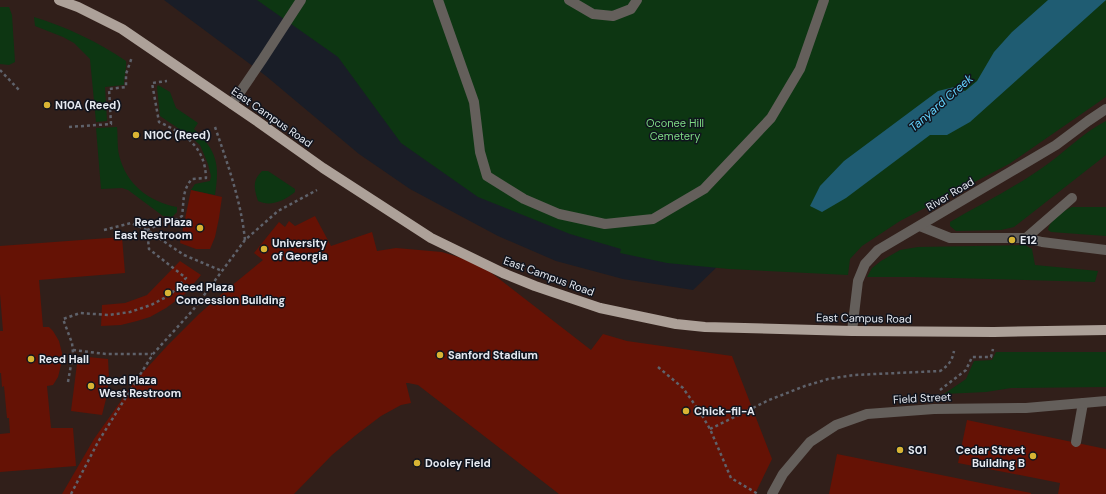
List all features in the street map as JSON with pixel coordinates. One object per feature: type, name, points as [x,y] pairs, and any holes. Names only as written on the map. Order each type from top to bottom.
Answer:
[{"type":"main road","name":"East Campus Road","points":[[59,0],[78,7],[122,29],[323,168],[431,238],[503,273],[535,286],[600,308],[676,324],[705,327],[852,331],[994,332],[1106,330]]},
{"type":"street","points":[[232,104],[301,0]]},
{"type":"street","points":[[438,0],[474,102],[480,152],[487,176],[524,199],[559,214],[605,224],[653,218],[704,189],[771,118],[800,69],[824,0]]},
{"type":"street","points":[[569,0],[593,14],[613,16],[631,9],[637,0]]},
{"type":"street","name":"River Road","points":[[852,331],[858,281],[865,264],[878,250],[1056,145],[1106,109]]},
{"type":"street","points":[[1026,238],[1072,198]]},
{"type":"street","points":[[920,226],[950,238],[1026,238],[1042,242],[1106,250]]},
{"type":"street","name":"Field Street","points":[[772,494],[783,474],[810,442],[836,425],[867,414],[934,409],[1026,408],[1106,401]]},
{"type":"street","points":[[1076,442],[1083,403]]},
{"type":"path","points":[[69,127],[111,124],[109,89],[126,87],[126,74],[132,57]]},
{"type":"path","points":[[0,70],[20,90]]},
{"type":"path","points":[[147,230],[165,222],[174,221],[182,216],[184,191],[187,185],[192,179],[206,178],[206,170],[200,153],[190,139],[159,122],[152,83],[167,81]]},
{"type":"path","points":[[216,127],[233,178],[243,217],[245,240]]},
{"type":"path","points":[[71,494],[98,442],[153,354],[193,310],[245,240],[278,211],[317,190]]},
{"type":"path","points":[[104,230],[131,223],[147,230],[184,255],[222,271]]},
{"type":"path","points":[[68,382],[73,350],[63,320],[80,313],[109,315],[130,312],[151,305],[170,295],[186,278],[149,249],[147,230]]},
{"type":"path","points":[[73,350],[106,354],[153,354]]},
{"type":"path","points":[[940,390],[966,370],[972,358],[991,357],[993,350]]},
{"type":"path","points":[[710,429],[769,400],[828,379],[854,375],[940,371],[949,365],[953,359],[954,351]]},
{"type":"path","points":[[658,367],[683,388],[700,412],[710,429],[731,478],[755,492]]},
{"type":"shaded area","name":"University of Georgia","points":[[0,0],[164,0],[266,76],[359,154],[410,189],[498,236],[556,261],[623,279],[693,290],[718,266],[1106,0],[1106,494],[0,494]]},
{"type":"green space","name":"Oconee Hill Cemetery","points":[[257,0],[1106,0],[1106,97],[1009,164],[900,221],[862,246],[850,259],[848,275],[729,269],[667,263],[620,253],[621,249],[570,234],[478,197],[401,143],[338,57]]},
{"type":"green space","points":[[0,7],[9,7],[12,15],[15,62],[9,65],[0,64]]},
{"type":"green space","points":[[34,17],[58,25],[82,36],[126,61],[124,85],[105,87],[107,121],[96,122],[90,59],[74,43],[35,26]]},
{"type":"green space","points":[[158,85],[170,92],[176,108],[198,123],[194,129],[208,144],[217,166],[215,195],[191,190],[195,184],[210,181],[211,176],[208,164],[200,145],[160,116]]},
{"type":"green space","points":[[1106,121],[1106,155],[1014,227],[1001,230],[956,231],[950,226],[950,222],[1013,187],[1056,158],[1083,135]]},
{"type":"green space","points":[[117,127],[119,155],[127,175],[140,190],[148,196],[167,205],[177,207],[177,212],[172,217],[163,216],[128,190],[122,188],[101,189],[96,128]]},
{"type":"green space","points":[[262,171],[268,171],[295,189],[295,192],[277,202],[263,203],[258,201],[255,181]]},
{"type":"green space","points":[[1072,207],[1106,207],[1106,236],[1051,232],[1048,230],[1051,223],[1057,216]]},
{"type":"green space","points":[[1025,245],[1032,249],[1035,265],[1098,271],[1095,282],[867,277],[872,268],[900,250],[918,247]]},
{"type":"green space","points":[[996,352],[1106,352],[1106,387],[1011,388],[986,392],[944,394],[966,379],[974,361],[992,360]]},
{"type":"water","name":"Tanyard Creek","points":[[1048,0],[1106,0],[970,122],[947,135],[930,135],[846,198],[822,212],[810,206],[820,186],[844,161],[938,91],[954,87],[965,91],[977,81],[994,52],[1012,32]]},
{"type":"building","name":"Reed Plaza East Restroom","points":[[191,190],[222,197],[215,237],[210,249],[196,249],[180,243]]},
{"type":"building","name":"Sanford Stadium","points":[[315,216],[331,246],[372,232],[377,251],[396,248],[442,252],[468,260],[485,268],[591,350],[603,334],[627,341],[732,356],[772,459],[755,494],[559,494],[418,385],[406,383],[411,403],[401,405],[381,416],[356,435],[332,455],[294,494],[62,494],[94,439],[135,381],[199,314],[263,260],[254,253],[279,222],[285,227],[289,221],[295,226]]},
{"type":"building","name":"Reed Hall","points":[[122,237],[125,273],[39,280],[43,327],[49,327],[53,331],[59,341],[62,353],[58,377],[53,385],[47,386],[51,428],[73,428],[76,466],[0,472],[0,434],[10,433],[4,386],[2,387],[0,373],[0,331],[3,331],[0,294],[0,246]]},
{"type":"building","name":"Reed Plaza Concession Building","points":[[180,261],[201,275],[185,294],[166,308],[150,317],[121,325],[101,326],[102,305],[125,303],[147,295]]},
{"type":"building","name":"Reed Plaza West Restroom","points":[[78,356],[108,359],[109,378],[102,415],[71,411]]},
{"type":"building","name":"Cedar Street Building B","points":[[967,420],[1106,449],[1106,494],[1058,494],[1060,483],[958,463]]},
{"type":"building","name":"Cedar Street Building B","points":[[837,454],[1031,493],[1031,494],[829,494]]},
{"type":"place","name":"N10A (Reed)","points":[[47,105]]},
{"type":"place","name":"N10C (Reed)","points":[[136,135]]},
{"type":"place","name":"Reed Plaza East Restroom","points":[[200,228]]},
{"type":"place","name":"E12","points":[[1012,240]]},
{"type":"place","name":"University of Georgia","points":[[264,249]]},
{"type":"place","name":"Reed Plaza Concession Building","points":[[168,293]]},
{"type":"place","name":"Sanford Stadium","points":[[440,355]]},
{"type":"place","name":"Reed Hall","points":[[31,359]]},
{"type":"place","name":"Reed Plaza West Restroom","points":[[91,386]]},
{"type":"place","name":"Chick-fil-A","points":[[686,411]]},
{"type":"place","name":"S01","points":[[900,450]]},
{"type":"place","name":"Cedar Street Building B","points":[[1033,456]]},
{"type":"place","name":"Dooley Field","points":[[417,463]]}]
